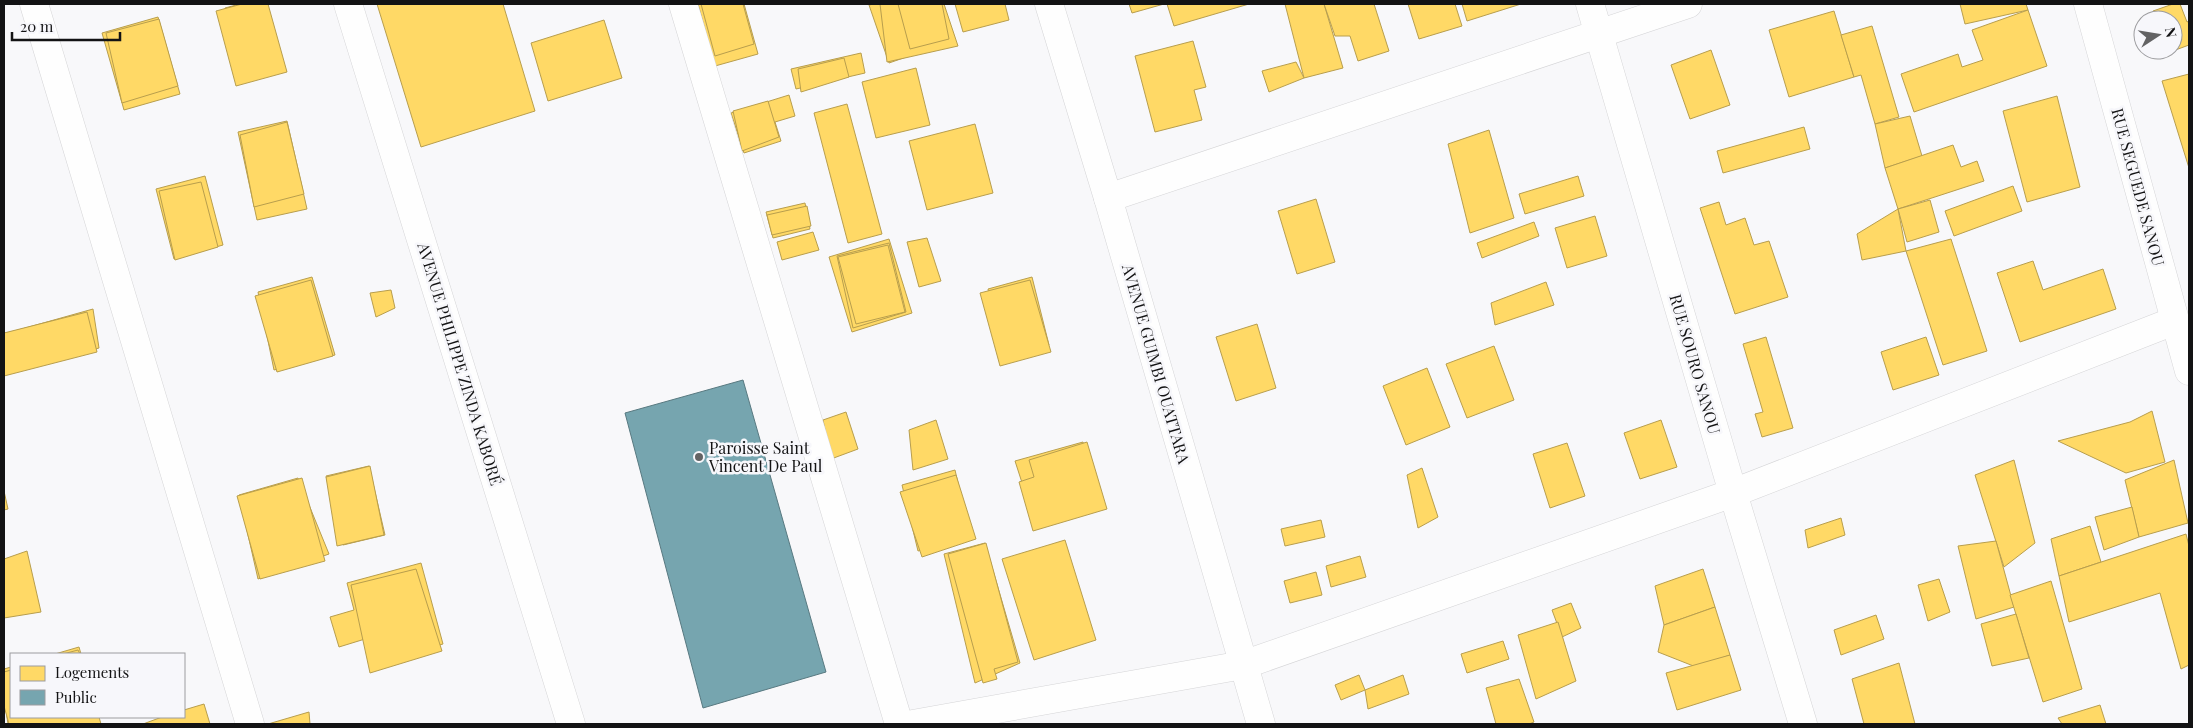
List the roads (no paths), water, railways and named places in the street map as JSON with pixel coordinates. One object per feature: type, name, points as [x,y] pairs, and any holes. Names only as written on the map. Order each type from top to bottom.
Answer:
[{"type":"street","points":[[34,4],[250,724]]},
{"type":"street","name":"AVENUE PHILIPPE ZINDA KABORÉ","points":[[348,4],[572,724]]},
{"type":"street","points":[[683,4],[899,724]]},
{"type":"street","name":"AVENUE GUIMBI OUATTARA","points":[[1049,4],[1108,198],[1261,724]]},
{"type":"street","name":"RUE SOURO SANOU","points":[[1590,4],[1733,493],[1803,724]]},
{"type":"street","points":[[1108,198],[1688,4]]},
{"type":"street","name":"RUE SEGUEDE SANOU","points":[[2088,4],[2189,371]]},
{"type":"street","points":[[913,724],[1243,664],[1733,493],[2174,321]]},
{"type":"place","name":"Paroisse Saint Vincent De Paul","points":[[699,457]]}]
